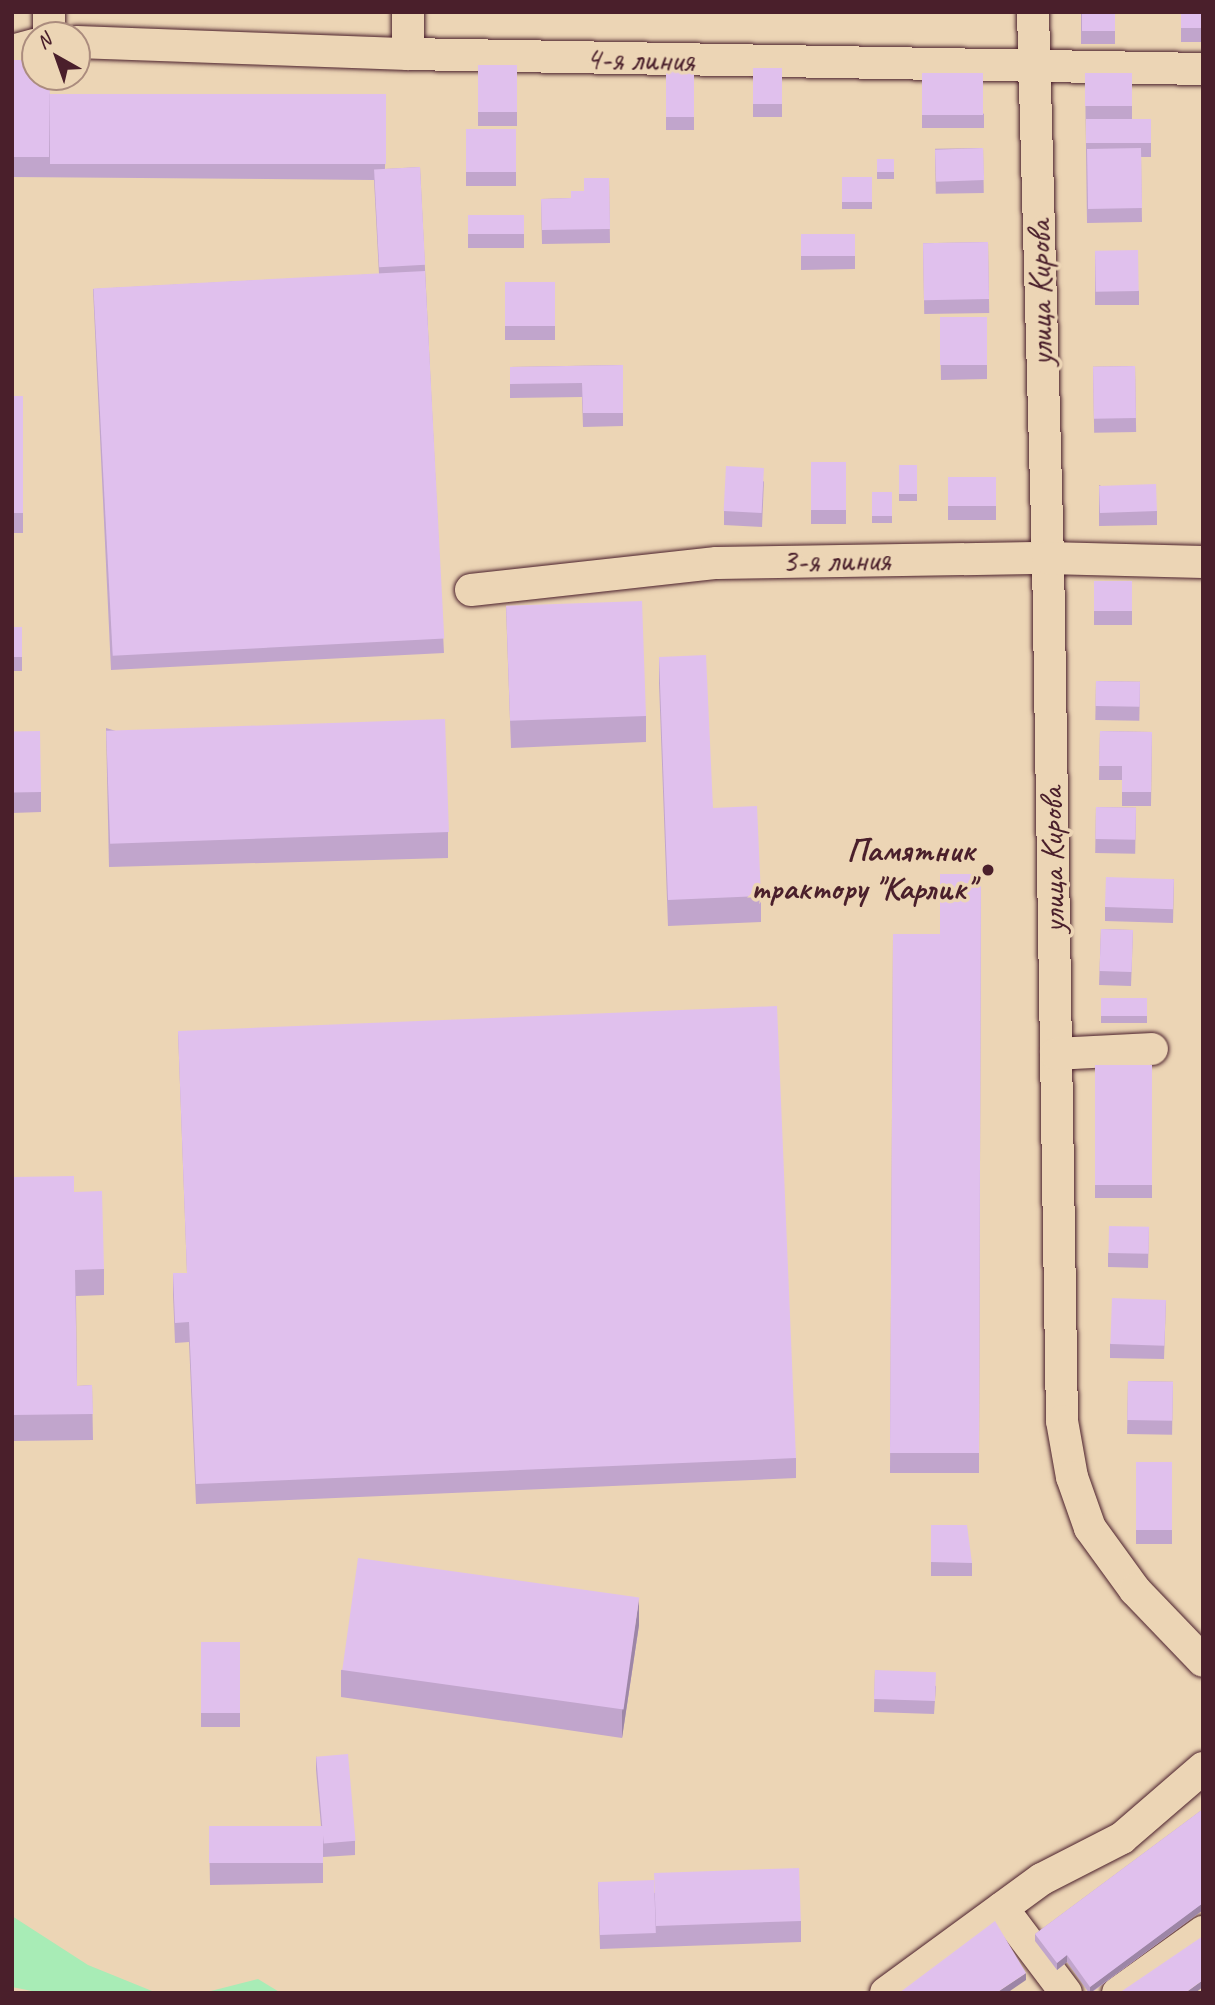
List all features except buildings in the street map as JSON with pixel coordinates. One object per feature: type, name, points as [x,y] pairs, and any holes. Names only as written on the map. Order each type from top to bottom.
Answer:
[{"type":"street","points":[[408,12],[408,54]]},
{"type":"street","name":"улица Кирова","points":[[1033,12],[1048,558],[1062,1421],[1072,1477],[1082,1511],[1106,1554],[1203,1661]]},
{"type":"street","name":"4-я линия","points":[[91,43],[408,54],[1035,69],[1203,69]]},
{"type":"street","name":"3-я линия","points":[[471,590],[717,563],[1048,558],[1203,562]]},
{"type":"street","points":[[1056,1054],[1152,1049]]},
{"type":"street","points":[[886,1993],[1042,1879],[1122,1839],[1203,1768]]},
{"type":"street","points":[[1002,1908],[1052,1988]]},
{"type":"street","points":[[1118,1993],[1203,1932]]},
{"type":"green space","points":[[12,1916],[88,1965],[157,1993],[42,1993],[12,1987]]},
{"type":"green space","points":[[258,1979],[281,1993],[203,1993]]},
{"type":"place","name":"Памятник трактору \"Карлик\"","points":[[988,870]]}]
